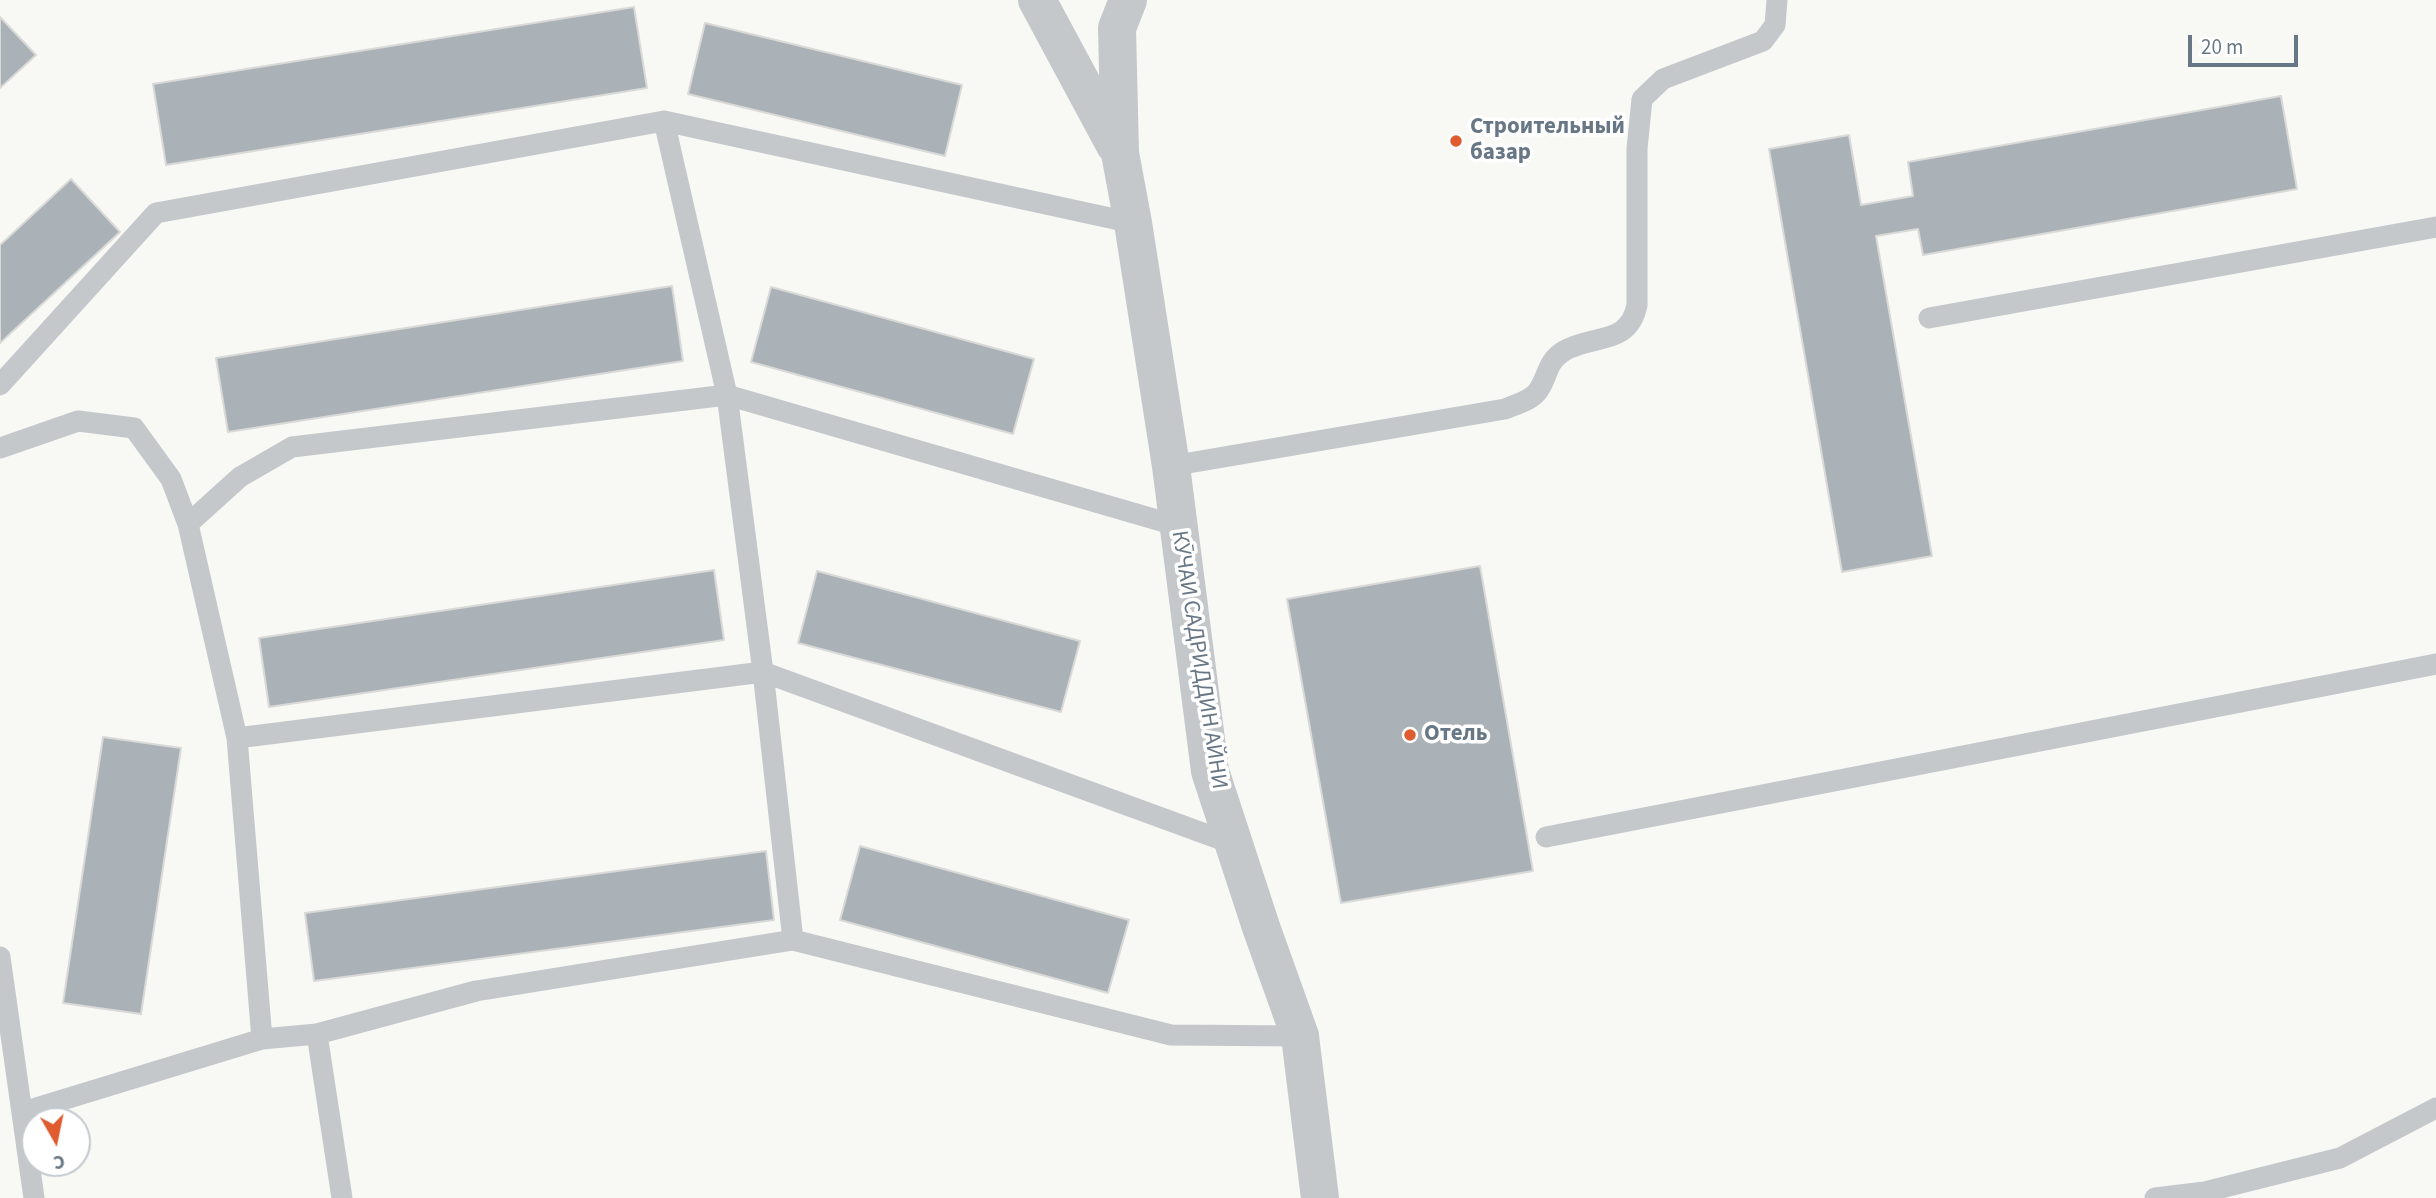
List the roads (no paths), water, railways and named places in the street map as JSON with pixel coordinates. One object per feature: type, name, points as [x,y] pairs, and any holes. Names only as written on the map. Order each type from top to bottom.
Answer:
[{"type":"street","name":"КӮЧАИ САДРИДДИН АЙНИ","points":[[1037,0],[1119,153]]},
{"type":"street","name":"КӮЧАИ САДРИДДИН АЙНИ","points":[[1128,0],[1117,28],[1119,153],[1133,223],[1171,466],[1210,771],[1300,1036],[1320,1198]]},
{"type":"lane","points":[[1171,466],[1505,408],[1528,400],[1538,392],[1552,360],[1566,350],[1624,331],[1634,320],[1637,306],[1637,149],[1642,99],[1663,79],[1763,41],[1775,24],[1777,0]]},
{"type":"lane","points":[[0,386],[156,213],[664,121],[1133,223]]},
{"type":"lane","points":[[664,121],[727,396],[763,673],[793,940]]},
{"type":"lane","points":[[1929,318],[2436,227]]},
{"type":"lane","points":[[188,524],[240,477],[292,447],[727,396],[1178,526]]},
{"type":"lane","points":[[0,448],[78,421],[134,428],[171,479],[188,524],[237,738],[262,1039]]},
{"type":"lane","points":[[1546,837],[2436,664]]},
{"type":"lane","points":[[237,738],[763,673],[1233,845]]},
{"type":"lane","points":[[39,1107],[262,1039],[317,1034],[476,990],[793,940],[1171,1035],[1300,1036]]},
{"type":"lane","points":[[0,957],[22,1107]]},
{"type":"lane","points":[[317,1034],[342,1198]]},
{"type":"lane","points":[[2155,1198],[2205,1192],[2340,1158],[2436,1108]]},
{"type":"lane","points":[[31,1177],[34,1198]]},
{"type":"place","name":"Строительный базар","points":[[1456,141]]},
{"type":"place","name":"Отель","points":[[1410,735]]}]
